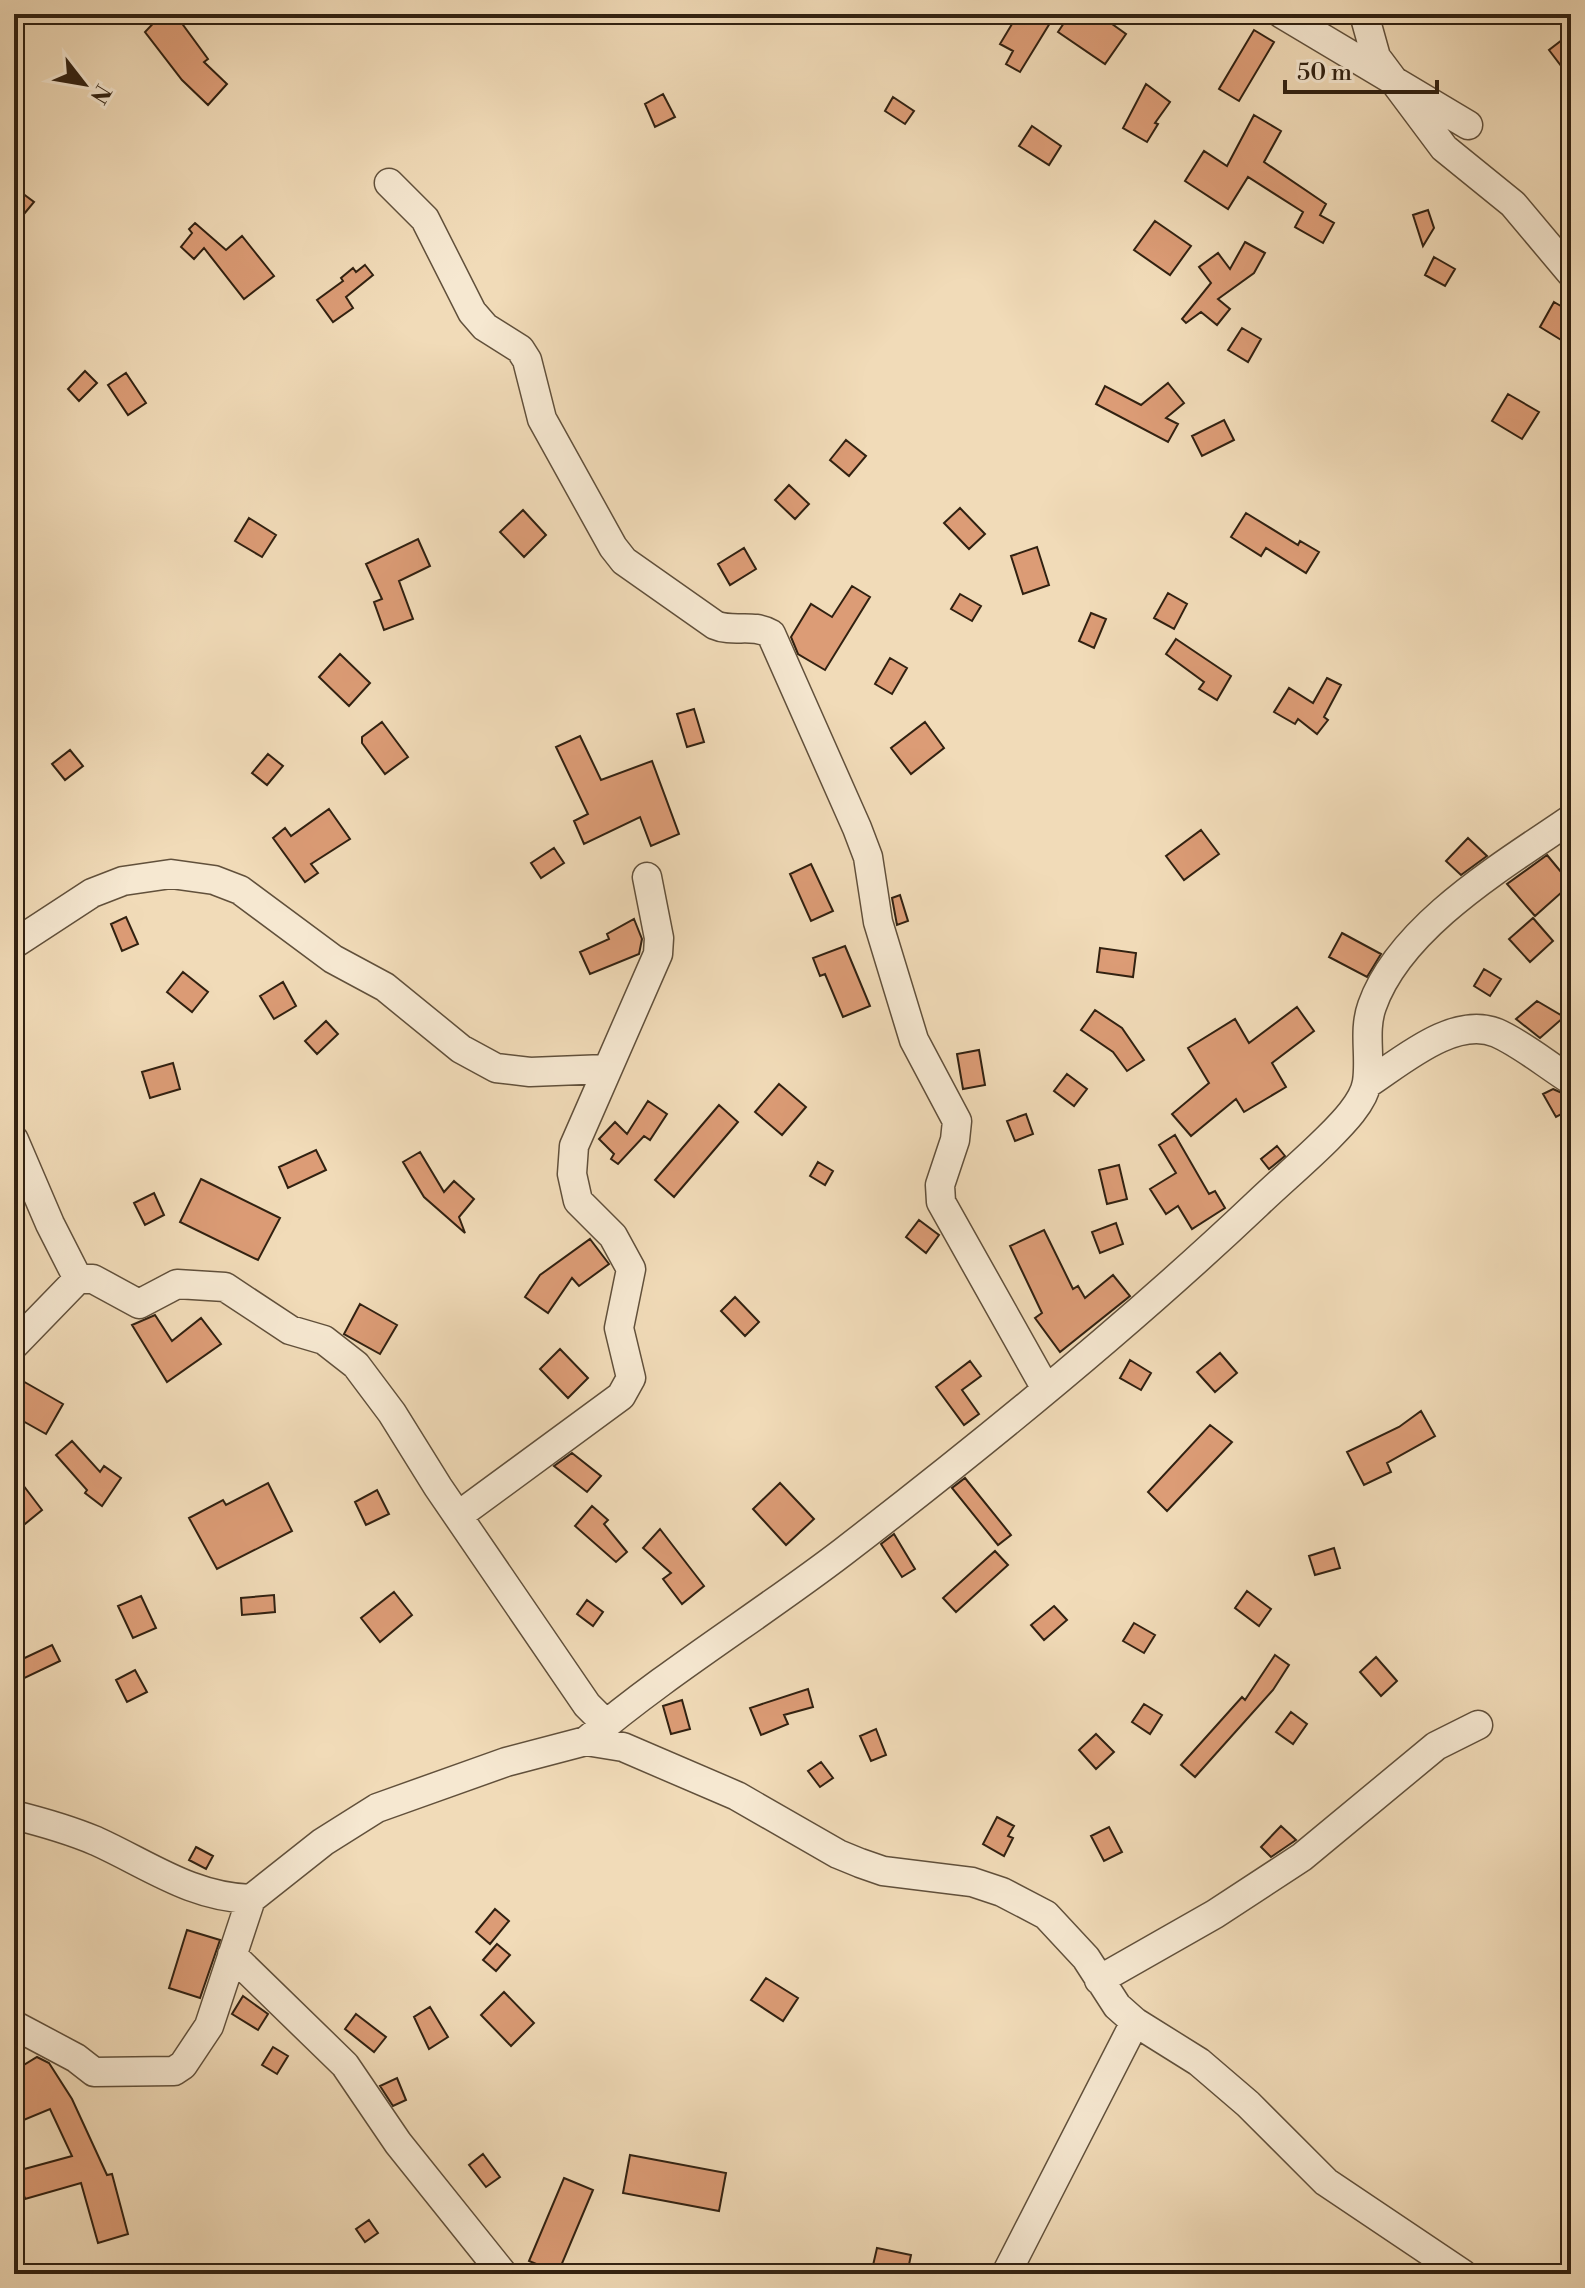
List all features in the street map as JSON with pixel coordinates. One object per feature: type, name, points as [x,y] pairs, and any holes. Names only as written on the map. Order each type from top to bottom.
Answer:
[{"type":"street","points":[[1282,14],[1468,125]]},
{"type":"street","points":[[1364,14],[1376,57],[1398,81],[1444,148],[1513,204],[1571,273]]},
{"type":"street","points":[[389,183],[425,219],[472,312],[485,327],[520,349],[527,360],[542,419],[597,523],[624,561],[715,625],[724,629],[763,629],[771,634],[868,857],[878,922],[914,1040],[957,1121],[955,1140],[940,1185],[941,1202],[1046,1389]]},
{"type":"street","points":[[14,2025],[76,2058],[94,2072],[174,2071],[183,2065],[209,2026],[251,1899],[323,1842],[377,1808],[596,1732],[641,1693],[841,1554],[1046,1389],[1199,1259],[1329,1137],[1361,1099],[1367,1084],[1367,1023],[1373,1003],[1399,958],[1421,932],[1504,866],[1571,819]]},
{"type":"street","points":[[14,944],[92,893],[123,881],[171,874],[214,880],[252,898],[333,959],[385,987],[461,1049],[496,1068],[530,1072],[606,1069]]},
{"type":"street","points":[[459,1515],[621,1396],[631,1378],[619,1328],[631,1269],[613,1236],[578,1201],[572,1174],[574,1146],[658,954],[659,938],[647,877]]},
{"type":"street","points":[[1367,1084],[1450,1035],[1479,1029],[1506,1037],[1571,1080]]},
{"type":"street","points":[[14,1140],[50,1224],[78,1279]]},
{"type":"street","points":[[14,1345],[78,1279],[93,1279],[139,1304],[177,1284],[225,1287],[290,1330],[324,1340],[356,1365],[392,1413],[587,1705],[596,1732],[623,1747],[737,1796],[860,1863],[883,1871],[972,1882],[1002,1892],[1046,1915],[1086,1958],[1117,2006],[1135,2022],[1199,2062],[1248,2104],[1326,2182],[1463,2274]]},
{"type":"street","points":[[1099,1980],[1215,1914],[1302,1857],[1436,1746],[1478,1725]]},
{"type":"street","points":[[14,1815],[97,1842],[191,1889],[223,1898],[251,1899]]},
{"type":"street","points":[[232,1955],[345,2065],[398,2143],[503,2274]]},
{"type":"street","points":[[1006,2274],[1135,2022]]},
{"type":"building","points":[[162,14],[175,14],[208,59],[204,62],[227,84],[208,105],[182,80],[145,32]]},
{"type":"building","points":[[1018,14],[1036,14],[1050,23],[1020,72],[1006,64],[1013,51],[1000,44]]},
{"type":"building","points":[[1070,14],[1098,14],[1126,34],[1105,64],[1058,32]]},
{"type":"building","points":[[1254,30],[1274,42],[1239,101],[1219,89]]},
{"type":"building","points":[[1571,33],[1571,79],[1549,50]]},
{"type":"building","points":[[1146,84],[1170,102],[1155,123],[1158,124],[1147,142],[1123,128]]},
{"type":"building","points":[[663,94],[675,117],[655,127],[645,104]]},
{"type":"building","points":[[893,97],[914,111],[905,124],[885,111]]},
{"type":"building","points":[[1254,115],[1281,131],[1264,162],[1326,204],[1320,215],[1334,223],[1323,243],[1295,227],[1303,212],[1248,177],[1228,209],[1185,181],[1204,151],[1227,166]]},
{"type":"building","points":[[1032,126],[1061,146],[1049,165],[1019,146]]},
{"type":"building","points":[[14,187],[34,202],[24,214],[14,206]]},
{"type":"building","points":[[1428,210],[1434,228],[1423,246],[1413,215]]},
{"type":"building","points":[[1155,221],[1191,246],[1170,275],[1134,250]]},
{"type":"building","points":[[195,223],[226,250],[242,236],[274,276],[244,299],[204,248],[194,259],[181,247],[192,233],[189,229]]},
{"type":"building","points":[[1245,242],[1265,253],[1254,273],[1218,299],[1230,309],[1217,325],[1201,312],[1186,323],[1182,319],[1211,283],[1199,267],[1218,253],[1230,269]]},
{"type":"building","points":[[1434,257],[1455,269],[1445,286],[1425,275]]},
{"type":"building","points":[[365,265],[373,275],[346,297],[353,308],[333,322],[317,300],[343,281],[341,278],[353,268],[356,272]]},
{"type":"building","points":[[1554,302],[1571,312],[1571,346],[1540,327]]},
{"type":"building","points":[[1242,328],[1261,339],[1248,362],[1228,350]]},
{"type":"building","points":[[85,371],[97,383],[79,401],[68,389]]},
{"type":"building","points":[[126,373],[146,403],[128,415],[108,385]]},
{"type":"building","points":[[1168,383],[1184,403],[1166,418],[1178,424],[1168,442],[1096,404],[1105,386],[1141,405]]},
{"type":"building","points":[[1508,394],[1539,412],[1522,439],[1492,421]]},
{"type":"building","points":[[1224,420],[1234,440],[1202,456],[1192,436]]},
{"type":"building","points":[[846,440],[866,456],[849,476],[830,460]]},
{"type":"building","points":[[789,485],[809,504],[795,519],[775,500]]},
{"type":"building","points":[[960,508],[985,534],[969,549],[944,523]]},
{"type":"building","points":[[523,510],[546,535],[524,557],[500,532]]},
{"type":"building","points":[[1246,513],[1298,545],[1300,541],[1319,552],[1306,573],[1266,548],[1261,556],[1231,537]]},
{"type":"building","points":[[249,518],[276,535],[262,557],[235,541]]},
{"type":"building","points":[[418,539],[430,566],[399,581],[413,619],[384,630],[374,602],[382,599],[366,564]]},
{"type":"building","points":[[1037,547],[1049,585],[1023,594],[1011,556]]},
{"type":"building","points":[[744,548],[756,569],[730,585],[718,564]]},
{"type":"building","points":[[852,586],[870,597],[825,670],[798,654],[791,637],[811,604],[832,617]]},
{"type":"building","points":[[1168,593],[1187,604],[1174,629],[1154,618]]},
{"type":"building","points":[[960,594],[981,606],[972,621],[951,609]]},
{"type":"building","points":[[1091,613],[1106,619],[1094,648],[1079,641]]},
{"type":"building","points":[[1176,639],[1231,676],[1217,700],[1199,689],[1204,682],[1166,654]]},
{"type":"building","points":[[340,654],[370,683],[349,706],[319,677]]},
{"type":"building","points":[[890,658],[907,668],[892,694],[875,684]]},
{"type":"building","points":[[1327,678],[1341,685],[1324,717],[1328,720],[1317,734],[1298,719],[1295,724],[1274,712],[1289,688],[1313,703]]},
{"type":"building","points":[[694,709],[704,742],[687,747],[677,714]]},
{"type":"building","points":[[382,722],[408,757],[385,774],[362,743],[362,737]]},
{"type":"building","points":[[925,722],[944,748],[911,774],[891,748]]},
{"type":"building","points":[[580,736],[601,780],[652,761],[679,834],[651,846],[640,817],[584,844],[574,821],[588,814],[556,747]]},
{"type":"building","points":[[70,750],[83,766],[65,780],[52,764]]},
{"type":"building","points":[[268,754],[283,766],[267,785],[252,773]]},
{"type":"building","points":[[329,809],[350,839],[311,864],[318,873],[305,882],[273,838],[285,828],[291,836]]},
{"type":"building","points":[[1201,830],[1219,854],[1184,880],[1166,856]]},
{"type":"building","points":[[1468,838],[1487,856],[1461,875],[1446,861]]},
{"type":"building","points":[[554,848],[564,863],[541,878],[531,863]]},
{"type":"building","points":[[1547,855],[1571,884],[1535,916],[1507,884]]},
{"type":"building","points":[[811,864],[833,911],[811,921],[790,874]]},
{"type":"building","points":[[900,895],[908,921],[897,925],[892,898]]},
{"type":"building","points":[[126,917],[138,944],[122,951],[111,924]]},
{"type":"building","points":[[1533,918],[1553,941],[1530,962],[1509,939]]},
{"type":"building","points":[[634,919],[642,939],[639,954],[590,974],[580,952],[609,939],[607,934]]},
{"type":"building","points":[[1342,933],[1381,954],[1367,977],[1329,957]]},
{"type":"building","points":[[845,946],[870,1006],[843,1017],[825,974],[820,976],[813,958]]},
{"type":"building","points":[[1100,948],[1136,953],[1133,977],[1097,972]]},
{"type":"building","points":[[1484,969],[1501,979],[1490,996],[1474,986]]},
{"type":"building","points":[[183,972],[208,992],[192,1012],[167,992]]},
{"type":"building","points":[[283,982],[296,1006],[274,1019],[260,996]]},
{"type":"building","points":[[1537,1001],[1564,1017],[1540,1038],[1516,1019]]},
{"type":"building","points":[[1297,1007],[1314,1031],[1272,1063],[1286,1087],[1244,1112],[1236,1099],[1191,1136],[1172,1114],[1209,1083],[1188,1048],[1235,1019],[1249,1043]]},
{"type":"building","points":[[1095,1010],[1122,1028],[1144,1060],[1127,1071],[1113,1052],[1081,1030]]},
{"type":"building","points":[[326,1021],[338,1034],[317,1054],[305,1041]]},
{"type":"building","points":[[979,1050],[985,1085],[963,1089],[957,1054]]},
{"type":"building","points":[[173,1063],[180,1089],[150,1098],[142,1072]]},
{"type":"building","points":[[1067,1074],[1087,1089],[1074,1106],[1054,1091]]},
{"type":"building","points":[[779,1084],[806,1107],[782,1135],[755,1112]]},
{"type":"building","points":[[1553,1089],[1571,1097],[1571,1109],[1556,1117],[1543,1094]]},
{"type":"building","points":[[648,1101],[667,1114],[650,1140],[644,1136],[618,1164],[611,1159],[614,1154],[599,1139],[615,1122],[627,1134]]},
{"type":"building","points":[[719,1105],[738,1122],[674,1197],[655,1180]]},
{"type":"building","points":[[1026,1114],[1033,1134],[1015,1141],[1007,1121]]},
{"type":"building","points":[[1175,1135],[1209,1194],[1215,1191],[1225,1208],[1192,1229],[1178,1206],[1166,1214],[1150,1189],[1176,1173],[1159,1145]]},
{"type":"building","points":[[1277,1146],[1285,1156],[1269,1169],[1261,1159]]},
{"type":"building","points":[[316,1150],[326,1170],[288,1188],[279,1167]]},
{"type":"building","points":[[420,1152],[444,1192],[454,1181],[474,1199],[459,1217],[465,1233],[424,1197],[403,1162]]},
{"type":"building","points":[[818,1162],[833,1171],[825,1185],[810,1176]]},
{"type":"building","points":[[1119,1165],[1127,1199],[1107,1204],[1099,1170]]},
{"type":"building","points":[[201,1179],[280,1218],[258,1260],[180,1222]]},
{"type":"building","points":[[154,1193],[164,1215],[145,1225],[134,1203]]},
{"type":"building","points":[[919,1220],[939,1235],[926,1253],[906,1237]]},
{"type":"building","points":[[1116,1223],[1123,1244],[1100,1253],[1092,1232]]},
{"type":"building","points":[[1044,1230],[1073,1289],[1078,1286],[1085,1298],[1113,1275],[1130,1296],[1060,1352],[1035,1318],[1042,1313],[1010,1246]]},
{"type":"building","points":[[590,1239],[609,1264],[579,1286],[572,1278],[548,1313],[525,1297],[540,1275]]},
{"type":"building","points":[[735,1297],[759,1322],[745,1336],[721,1311]]},
{"type":"building","points":[[360,1304],[397,1325],[380,1354],[344,1334]]},
{"type":"building","points":[[155,1315],[172,1341],[201,1318],[221,1344],[167,1382],[132,1325]]},
{"type":"building","points":[[560,1349],[588,1378],[568,1398],[540,1369]]},
{"type":"building","points":[[1220,1353],[1237,1373],[1215,1392],[1197,1372]]},
{"type":"building","points":[[1130,1360],[1151,1373],[1141,1390],[1120,1378]]},
{"type":"building","points":[[970,1361],[981,1376],[962,1390],[979,1414],[964,1425],[936,1387]]},
{"type":"building","points":[[14,1376],[63,1404],[46,1434],[14,1416]]},
{"type":"building","points":[[1421,1411],[1435,1436],[1387,1463],[1391,1472],[1364,1485],[1347,1452],[1399,1427]]},
{"type":"building","points":[[1210,1425],[1232,1442],[1167,1511],[1148,1492]]},
{"type":"building","points":[[72,1441],[100,1472],[104,1466],[121,1478],[102,1506],[85,1493],[87,1490],[56,1455]]},
{"type":"building","points":[[572,1453],[601,1476],[587,1492],[554,1466]]},
{"type":"building","points":[[965,1478],[1011,1535],[998,1545],[952,1488]]},
{"type":"building","points":[[268,1483],[292,1531],[217,1569],[189,1518],[223,1500],[226,1505]]},
{"type":"building","points":[[780,1483],[814,1519],[786,1545],[753,1509]]},
{"type":"building","points":[[23,1485],[42,1510],[14,1533],[14,1493]]},
{"type":"building","points":[[377,1490],[389,1514],[366,1525],[355,1502]]},
{"type":"building","points":[[592,1506],[608,1520],[604,1524],[627,1552],[616,1562],[575,1526]]},
{"type":"building","points":[[660,1529],[704,1586],[682,1604],[663,1579],[671,1573],[643,1548]]},
{"type":"building","points":[[894,1534],[915,1569],[902,1577],[881,1544]]},
{"type":"building","points":[[1334,1548],[1340,1568],[1315,1575],[1309,1556]]},
{"type":"building","points":[[995,1551],[1008,1565],[956,1612],[943,1598]]},
{"type":"building","points":[[1247,1591],[1271,1609],[1259,1626],[1235,1608]]},
{"type":"building","points":[[394,1592],[412,1615],[380,1642],[361,1618]]},
{"type":"building","points":[[274,1595],[275,1612],[242,1615],[241,1598]]},
{"type":"building","points":[[141,1596],[156,1628],[133,1638],[118,1606]]},
{"type":"building","points":[[587,1600],[603,1612],[593,1626],[577,1614]]},
{"type":"building","points":[[1054,1606],[1067,1620],[1044,1640],[1031,1625]]},
{"type":"building","points":[[1134,1623],[1155,1635],[1144,1653],[1123,1641]]},
{"type":"building","points":[[52,1645],[60,1661],[14,1683],[14,1663]]},
{"type":"building","points":[[1275,1655],[1289,1665],[1273,1690],[1195,1777],[1181,1765],[1242,1697],[1245,1700]]},
{"type":"building","points":[[1376,1657],[1397,1681],[1381,1696],[1360,1672]]},
{"type":"building","points":[[135,1670],[147,1692],[127,1702],[116,1680]]},
{"type":"building","points":[[808,1689],[813,1707],[784,1715],[788,1724],[761,1735],[750,1708]]},
{"type":"building","points":[[682,1700],[690,1729],[671,1734],[663,1706]]},
{"type":"building","points":[[1144,1704],[1162,1715],[1150,1734],[1132,1722]]},
{"type":"building","points":[[1291,1712],[1307,1724],[1293,1744],[1276,1732]]},
{"type":"building","points":[[876,1729],[886,1755],[871,1761],[860,1736]]},
{"type":"building","points":[[1096,1734],[1114,1752],[1096,1769],[1079,1750]]},
{"type":"building","points":[[821,1762],[833,1778],[820,1787],[808,1771]]},
{"type":"building","points":[[997,1817],[1014,1826],[1008,1836],[1013,1838],[1004,1856],[983,1844]]},
{"type":"building","points":[[1281,1826],[1296,1840],[1271,1857],[1261,1847]]},
{"type":"building","points":[[1109,1827],[1122,1852],[1104,1861],[1091,1836]]},
{"type":"building","points":[[196,1847],[213,1856],[206,1869],[189,1860]]},
{"type":"building","points":[[495,1909],[509,1921],[490,1944],[476,1932]]},
{"type":"building","points":[[187,1930],[220,1940],[200,1998],[169,1988]]},
{"type":"building","points":[[497,1944],[510,1955],[496,1971],[483,1960]]},
{"type":"building","points":[[766,1978],[798,1998],[783,2021],[751,2000]]},
{"type":"building","points":[[504,1992],[534,2023],[511,2046],[481,2015]]},
{"type":"building","points":[[243,1996],[268,2014],[258,2030],[232,2014]]},
{"type":"building","points":[[430,2007],[448,2037],[429,2049],[414,2017]]},
{"type":"building","points":[[356,2014],[386,2037],[374,2052],[345,2029]]},
{"type":"building","points":[[273,2047],[288,2056],[277,2074],[262,2065]]},
{"type":"building","points":[[37,2057],[49,2063],[72,2099],[107,2175],[112,2174],[128,2234],[98,2243],[81,2183],[25,2199],[17,2171],[72,2156],[50,2109],[14,2124],[14,2071]]},
{"type":"building","points":[[397,2078],[406,2100],[393,2106],[380,2086]]},
{"type":"building","points":[[483,2154],[500,2177],[486,2187],[469,2165]]},
{"type":"building","points":[[630,2155],[726,2173],[719,2211],[623,2193]]},
{"type":"building","points":[[564,2178],[593,2190],[558,2273],[529,2261]]},
{"type":"building","points":[[369,2220],[378,2233],[365,2242],[356,2229]]},
{"type":"building","points":[[877,2248],[911,2255],[907,2274],[871,2274]]}]
